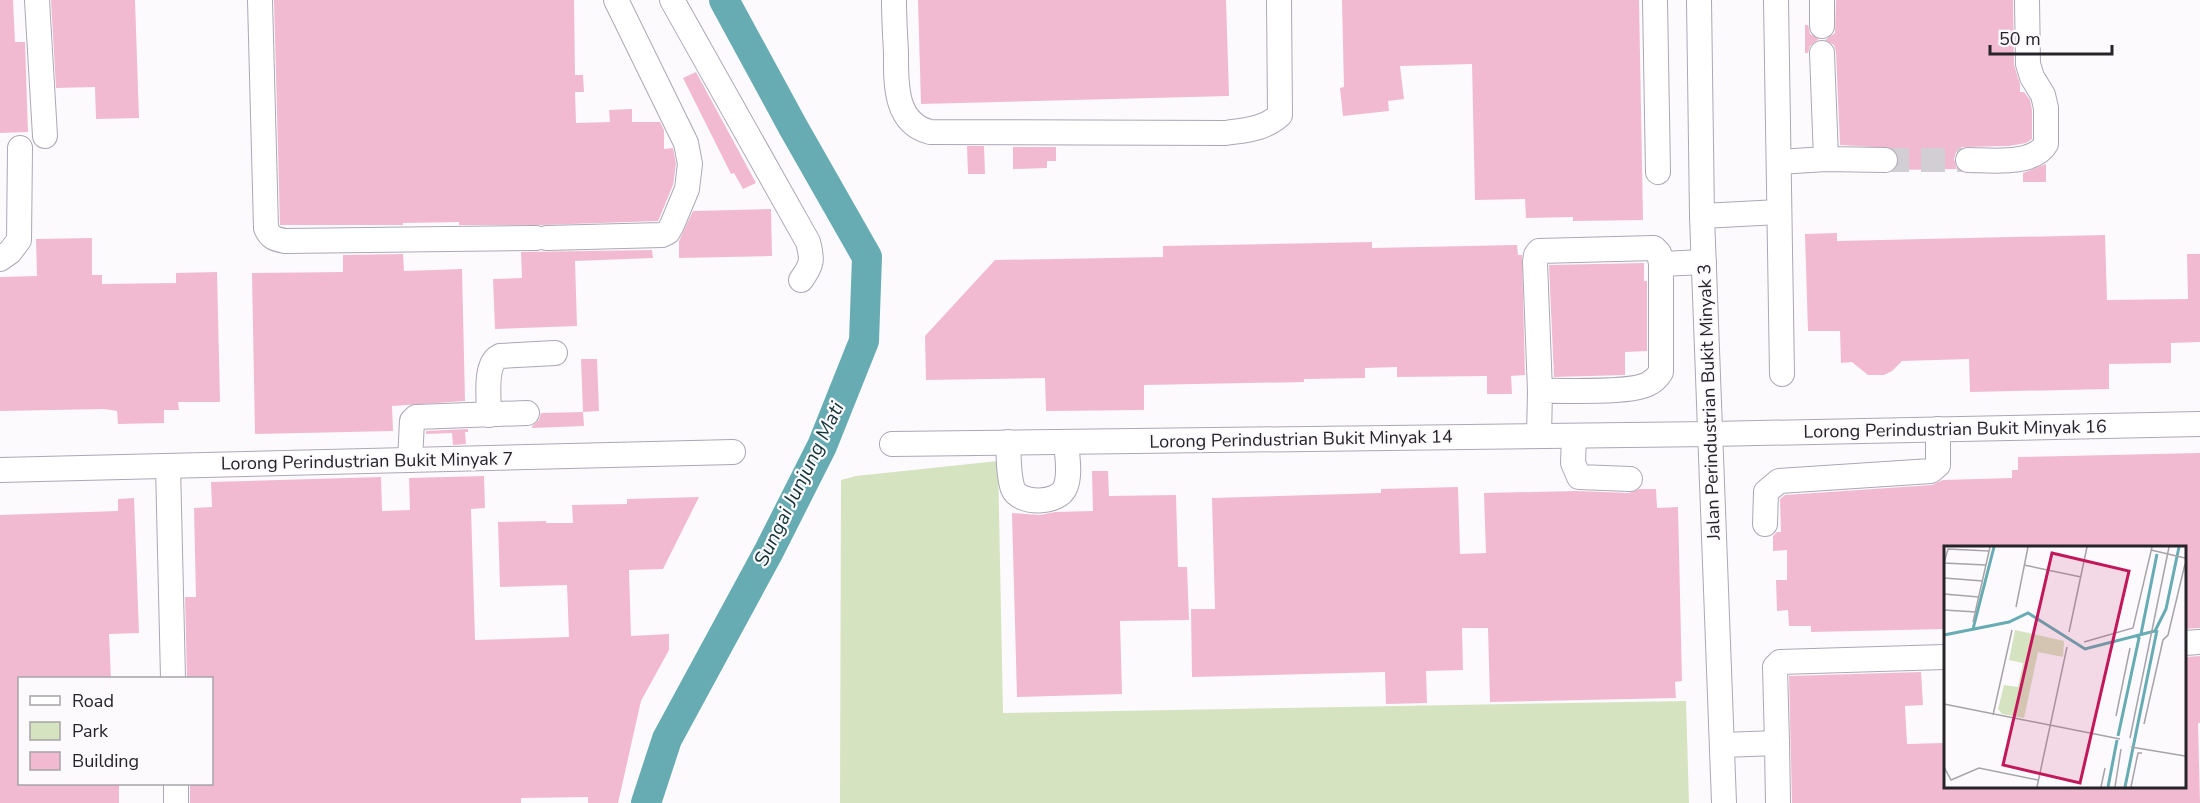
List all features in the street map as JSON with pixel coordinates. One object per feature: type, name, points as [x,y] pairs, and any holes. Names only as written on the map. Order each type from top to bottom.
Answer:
[{"type":"street","points":[[37,0],[45,136]]},
{"type":"street","points":[[260,0],[266,228],[269,236],[285,241],[542,238],[662,235],[668,232],[687,189],[690,164],[683,133],[616,0]]},
{"type":"street","points":[[672,0],[808,242],[811,255],[810,267],[801,280]]},
{"type":"street","points":[[894,0],[897,92],[902,108],[918,129],[930,132],[1226,133],[1272,123],[1280,115],[1279,0]]},
{"type":"street","points":[[1655,0],[1658,172]]},
{"type":"street","name":"Jalan Perindustrian Bukit Minyak 3","points":[[1699,0],[1702,216],[1724,803]]},
{"type":"street","points":[[1776,0],[1782,374]]},
{"type":"street","points":[[1822,0],[1822,26]]},
{"type":"street","points":[[1968,160],[2018,159],[2037,154],[2046,144],[2046,108],[2043,95],[2032,77],[2028,64],[2027,0]]},
{"type":"street","points":[[1822,53],[1826,159]]},
{"type":"street","points":[[0,259],[10,252],[19,240],[20,148]]},
{"type":"street","points":[[1779,162],[1826,159],[1885,160]]},
{"type":"street","points":[[1702,216],[1779,212]]},
{"type":"street","points":[[1539,436],[1536,255],[1539,251],[1654,248],[1659,253],[1661,264],[1661,372],[1657,379],[1631,389],[1540,390]]},
{"type":"street","points":[[1661,264],[1704,262]]},
{"type":"street","points":[[489,415],[489,369],[494,360],[500,356],[555,353]]},
{"type":"street","points":[[410,460],[412,421],[416,417],[527,413]]},
{"type":"street","name":"Lorong Perindustrian Bukit Minyak 16","points":[[1711,434],[2200,424]]},
{"type":"street","points":[[1766,524],[1766,492],[1779,480],[1932,471],[1938,465],[1938,429]]},
{"type":"street","name":"Lorong Perindustrian Bukit Minyak 14","points":[[892,444],[1711,434]]},
{"type":"street","points":[[1574,436],[1573,463],[1579,477],[1630,479]]},
{"type":"street","points":[[1008,442],[1012,488],[1023,500],[1052,499],[1061,495],[1068,480],[1066,442]]},
{"type":"street","name":"Lorong Perindustrian Bukit Minyak 7","points":[[0,470],[734,452]]},
{"type":"street","points":[[168,466],[173,677]]},
{"type":"street","points":[[2185,643],[2200,642]]},
{"type":"street","points":[[1778,803],[1776,667],[1780,662],[1944,657]]},
{"type":"street","points":[[1723,745],[1777,743]]},
{"type":"street","points":[[176,785],[176,803]]},
{"type":"green space","points":[[998,461],[1003,713],[1686,701],[1689,803],[840,803],[841,480],[856,476]]},
{"type":"building","points":[[0,0],[13,0],[15,42],[25,42],[28,132],[0,133]]},
{"type":"building","points":[[51,0],[135,0],[139,118],[96,119],[95,87],[56,88]]},
{"type":"building","points":[[274,0],[574,0],[575,75],[583,75],[584,92],[575,92],[576,123],[610,122],[609,110],[632,109],[632,122],[660,122],[664,130],[664,149],[673,148],[676,164],[673,185],[658,221],[542,225],[459,225],[459,222],[403,223],[403,225],[280,225]]},
{"type":"building","points":[[918,0],[1226,0],[1229,96],[921,104]]},
{"type":"building","points":[[1342,0],[1639,0],[1643,220],[1573,221],[1573,217],[1526,218],[1525,199],[1475,200],[1472,64],[1400,66],[1404,99],[1388,101],[1389,111],[1343,116],[1340,88],[1344,87]]},
{"type":"building","points":[[1836,0],[2013,0],[2014,65],[2020,92],[2024,92],[2030,100],[2032,139],[2026,143],[2009,146],[1962,147],[1956,152],[1954,159],[1957,169],[1894,170],[1899,160],[1892,148],[1840,145],[1836,52],[1834,45],[1825,40],[1835,33]]},
{"type":"building","points":[[1805,25],[1808,25],[1810,34],[1819,39],[1810,46],[1808,53],[1805,53]]},
{"type":"building","points":[[696,72],[756,183],[743,189],[734,173],[731,174],[683,78]]},
{"type":"building","points":[[967,146],[984,146],[985,174],[968,174]]},
{"type":"building","points":[[1013,147],[1056,147],[1056,161],[1047,161],[1047,168],[1013,169]]},
{"type":"building","points":[[2046,164],[2046,182],[2023,182],[2023,173]]},
{"type":"building","points":[[771,209],[772,256],[679,258],[679,241],[693,211]]},
{"type":"building","points":[[1837,233],[1837,241],[2105,235],[2107,300],[2188,299],[2187,254],[2200,254],[2200,342],[2171,343],[2171,363],[2109,364],[2109,389],[1970,392],[1969,359],[1902,361],[1884,375],[1868,375],[1852,362],[1841,363],[1840,331],[1808,331],[1805,234]]},
{"type":"building","points":[[92,238],[92,275],[102,275],[102,284],[176,283],[176,273],[217,272],[220,402],[178,402],[179,410],[164,410],[164,423],[118,424],[117,411],[104,409],[0,411],[0,277],[37,276],[36,239]]},
{"type":"building","points":[[1372,242],[1372,248],[1517,245],[1518,255],[1522,255],[1525,375],[1511,376],[1512,394],[1487,394],[1487,376],[1397,377],[1397,367],[1365,368],[1365,378],[1304,379],[1304,382],[1144,385],[1144,410],[1046,411],[1045,378],[926,380],[925,336],[995,260],[1163,257],[1163,246]]},
{"type":"building","points":[[652,250],[653,258],[575,261],[577,326],[495,329],[493,279],[522,278],[521,252]]},
{"type":"building","points":[[403,254],[404,271],[462,269],[465,401],[392,406],[393,431],[255,434],[252,273],[343,272],[343,255]]},
{"type":"building","points":[[1644,263],[1644,281],[1647,281],[1647,351],[1625,352],[1625,375],[1554,377],[1549,265]]},
{"type":"building","points":[[581,359],[597,359],[599,411],[583,412]]},
{"type":"building","points":[[583,412],[584,426],[532,428],[539,420],[541,413]]},
{"type":"building","points":[[468,429],[468,432],[465,432],[466,444],[453,445],[452,433],[426,434],[426,431]]},
{"type":"building","points":[[2200,453],[2200,628],[2185,629],[2185,546],[1944,546],[1944,629],[1811,632],[1811,626],[1789,626],[1788,610],[1777,611],[1776,580],[1787,580],[1787,550],[1773,551],[1773,536],[1781,532],[1780,499],[1785,495],[1932,485],[1943,480],[2012,478],[2012,470],[2018,470],[2018,457]]},
{"type":"building","points":[[1092,471],[1108,471],[1109,496],[1176,495],[1178,567],[1187,567],[1189,620],[1120,621],[1122,694],[1017,697],[1012,513],[1040,515],[1055,512],[1093,511]]},
{"type":"building","points":[[484,476],[485,508],[471,509],[475,640],[569,637],[567,585],[500,587],[498,522],[573,523],[572,505],[627,504],[627,499],[699,497],[663,569],[629,570],[631,636],[669,634],[669,650],[641,701],[618,803],[588,803],[588,797],[521,798],[521,803],[190,803],[190,785],[213,785],[213,677],[187,677],[185,597],[196,597],[194,508],[212,507],[211,482],[381,477],[382,511],[410,510],[409,478]]},
{"type":"building","points":[[1458,487],[1460,554],[1486,553],[1484,493],[1577,491],[1629,493],[1639,489],[1656,489],[1657,508],[1678,507],[1682,681],[1675,682],[1676,698],[1490,702],[1488,628],[1462,628],[1463,670],[1426,671],[1427,703],[1386,704],[1385,672],[1192,677],[1191,609],[1215,609],[1212,498],[1381,493],[1381,489]]},
{"type":"building","points":[[134,498],[139,633],[109,634],[111,677],[18,677],[18,785],[119,785],[119,803],[0,803],[0,515],[118,511],[118,499]]},
{"type":"building","points":[[2200,656],[2200,723],[2198,723],[2200,803],[1792,803],[1789,676],[1921,672],[1923,705],[1905,706],[1907,744],[1944,743],[1944,788],[2185,788],[2185,657]]},
{"type":"waterway","name":"Sungai Junjung Mati","points":[[646,803],[667,739],[769,551],[822,446],[864,341],[867,257],[724,0]]},
{"type":"tunnel","points":[[1885,160],[1968,160]]}]
